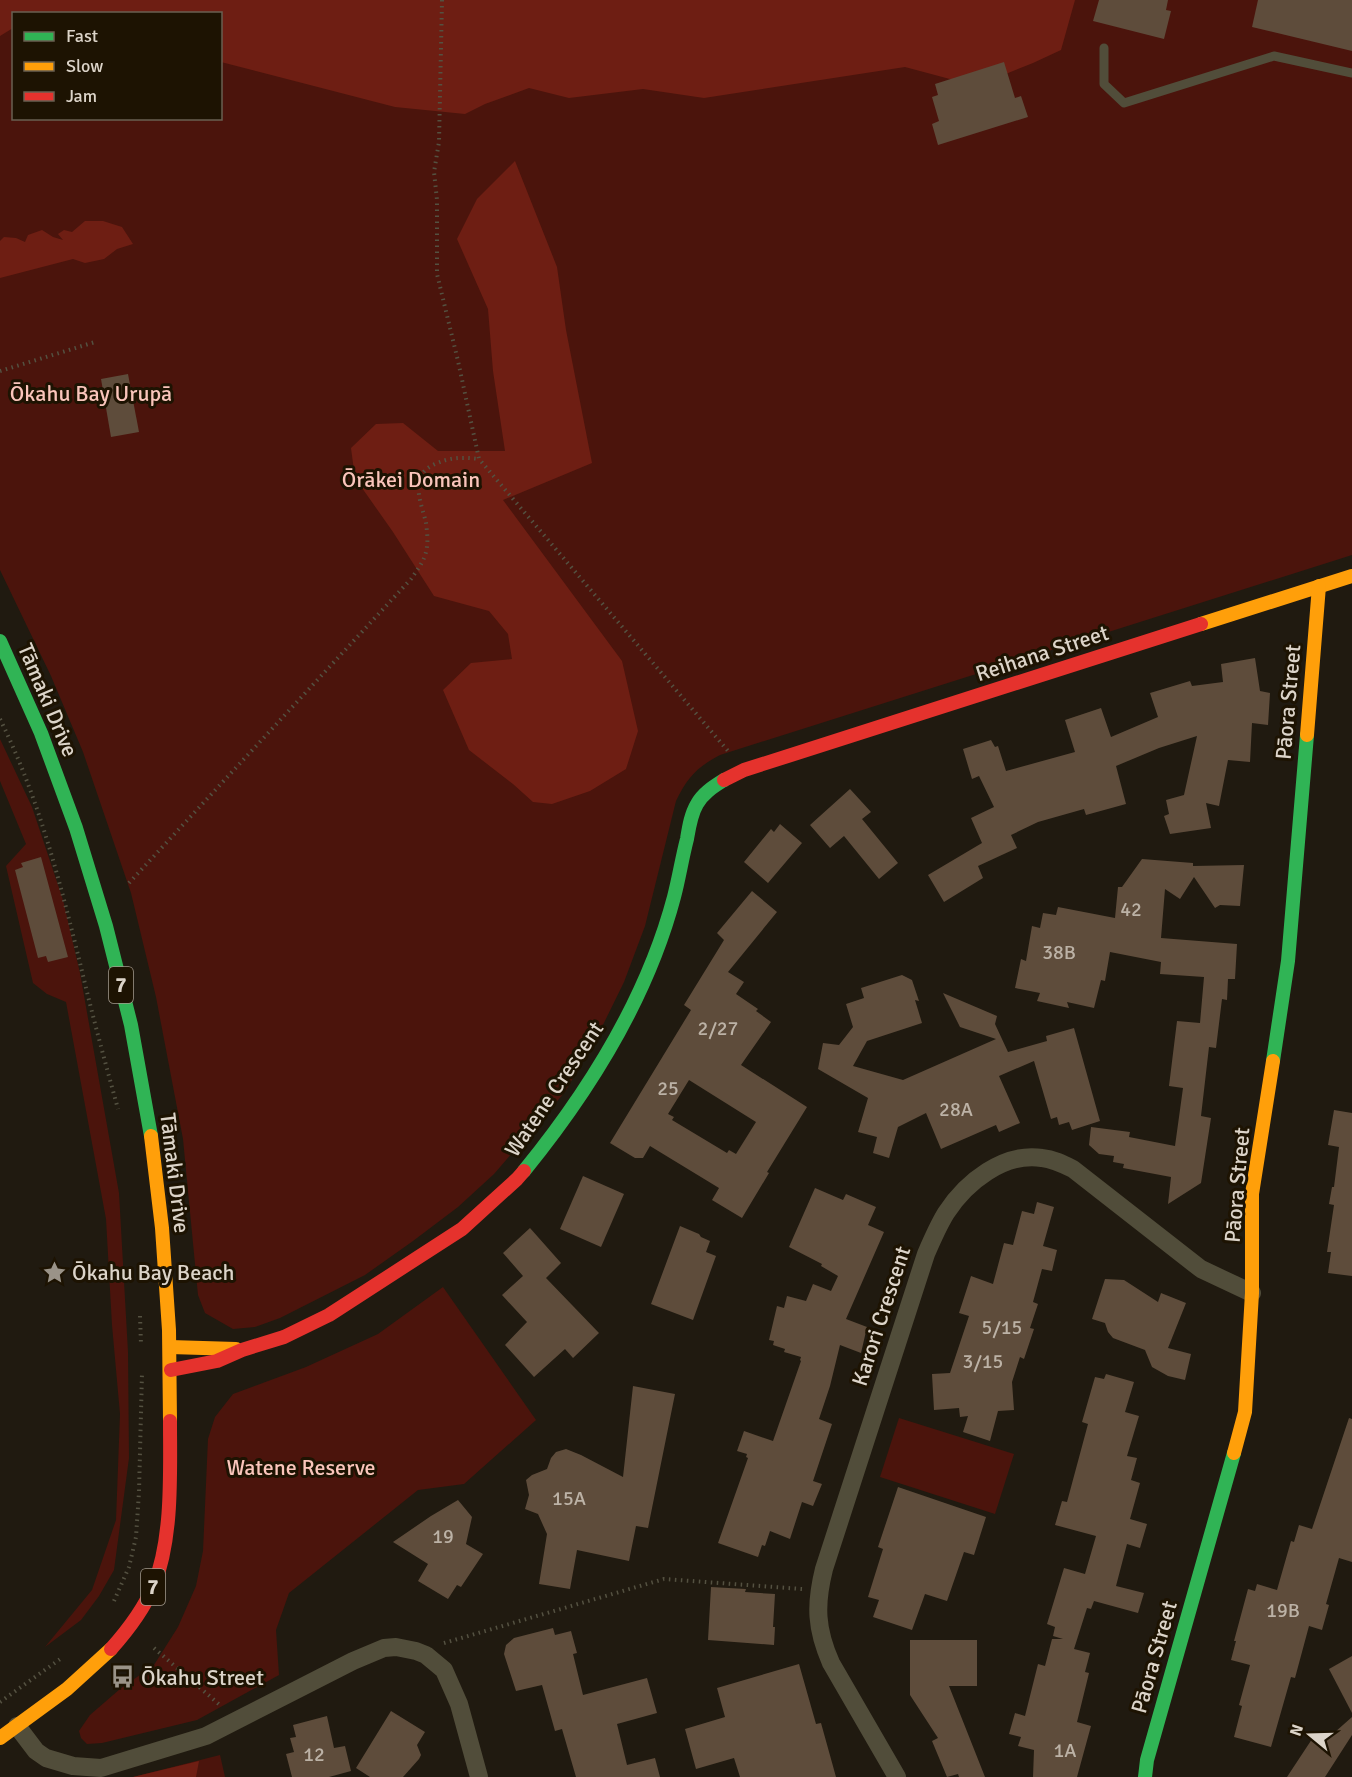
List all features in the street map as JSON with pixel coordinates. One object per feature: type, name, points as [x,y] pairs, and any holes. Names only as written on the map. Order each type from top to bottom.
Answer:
[{"type":"street","name":"Reihana Street","points":[[744,770],[1352,576]]},
{"type":"street","name":"Pāora Street","points":[[1145,1777],[1147,1760],[1245,1412],[1252,1293],[1252,1194],[1287,961],[1319,586]]},
{"type":"street","name":"Tāmaki Drive","points":[[0,641],[22,687],[69,806],[106,929],[127,1012],[141,1074],[162,1227],[171,1370],[167,1516],[161,1562],[154,1584],[143,1607],[115,1646],[72,1684],[0,1738]]},
{"type":"street","name":"Watene Crescent","points":[[171,1370],[217,1362],[242,1350],[284,1337],[329,1316],[462,1229],[517,1179],[553,1136],[631,1011],[655,957],[674,897],[691,818],[698,803],[708,790],[744,770]]},
{"type":"street","name":"Karori Crescent","points":[[897,1777],[831,1663],[824,1646],[817,1610],[824,1569],[926,1254],[947,1211],[960,1195],[984,1174],[1008,1162],[1040,1157],[1058,1161],[1073,1168],[1201,1269],[1252,1293]]},
{"type":"street","name":"Watene Crescent","points":[[170,1347],[242,1350]]},
{"type":"street","points":[[16,1726],[36,1751],[46,1758],[73,1766],[101,1768],[206,1736],[353,1661],[384,1648],[396,1647],[426,1655],[444,1670],[459,1704],[479,1777]]},
{"type":"lane","points":[[1104,48],[1104,84],[1124,103],[1274,56],[1352,73]]},
{"type":"path","points":[[442,0],[439,142],[434,172],[436,274],[458,361],[478,459],[744,770]]},
{"type":"path","points":[[0,371],[95,342]]},
{"type":"path","points":[[129,883],[404,588],[424,559],[427,549],[426,522],[418,498],[419,484],[424,472],[445,459],[460,457],[478,459]]},
{"type":"path","points":[[0,719],[41,816],[61,883],[98,1036],[121,1118]]},
{"type":"path","points":[[140,1313],[142,1347]]},
{"type":"path","points":[[112,1605],[129,1567],[136,1537],[142,1370]]},
{"type":"path","points":[[438,1645],[664,1579],[819,1591]]},
{"type":"path","points":[[154,1648],[226,1710]]},
{"type":"path","points":[[0,1702],[63,1656]]},
{"type":"green space","name":"Ōrākei Domain","points":[[0,0],[1352,0],[1352,555],[720,755],[705,764],[684,786],[676,801],[645,926],[624,982],[600,1031],[565,1092],[494,1174],[458,1207],[365,1275],[280,1318],[255,1327],[233,1329],[205,1313],[198,1295],[183,1139],[156,997],[131,893],[83,752],[51,676],[0,570]]},
{"type":"green space","points":[[0,0],[1075,0],[1061,50],[976,86],[905,67],[704,98],[643,89],[569,98],[529,88],[465,114],[395,107],[222,62],[222,12],[12,12],[12,29],[0,36]]},
{"type":"green space","points":[[515,161],[557,267],[566,330],[592,463],[503,500],[622,661],[638,731],[626,769],[590,791],[552,804],[533,802],[469,750],[443,690],[471,663],[512,659],[508,634],[489,611],[434,596],[355,478],[351,448],[376,424],[403,423],[438,451],[505,451],[493,371],[488,309],[457,239],[477,199]]},
{"type":"green space","points":[[85,221],[103,221],[122,227],[133,244],[117,249],[104,259],[85,263],[73,259],[0,278],[0,241],[4,237],[16,238],[25,242],[28,235],[42,230],[63,240],[58,234],[64,230],[72,232]]},
{"type":"green space","points":[[0,739],[32,807],[63,900],[80,973],[119,1193],[128,1352],[129,1458],[114,1570],[99,1596],[81,1620],[45,1647],[92,1590],[116,1520],[120,1414],[106,1219],[66,1002],[47,994],[33,983],[6,866],[26,844],[0,781]]},
{"type":"green space","name":"Watene Reserve","points":[[443,1287],[536,1420],[464,1484],[418,1490],[289,1593],[276,1630],[279,1675],[197,1720],[102,1743],[87,1744],[81,1738],[79,1731],[90,1715],[120,1689],[154,1665],[178,1627],[196,1586],[203,1551],[208,1439],[215,1417],[233,1394],[306,1367],[378,1334]]},
{"type":"green space","points":[[899,1418],[1014,1454],[995,1514],[880,1477]]},
{"type":"green space","points":[[220,1755],[225,1777],[133,1777]]},
{"type":"green space","points":[[199,1761],[196,1777],[133,1777]]},
{"type":"building","points":[[1099,0],[1168,0],[1166,10],[1171,11],[1164,39],[1093,21]]},
{"type":"building","points":[[1258,0],[1352,0],[1352,51],[1252,27]]},
{"type":"building","points":[[1004,62],[1015,98],[1021,96],[1028,117],[938,145],[932,124],[939,121],[932,97],[938,95],[935,84]]},
{"type":"building","points":[[128,374],[139,432],[111,437],[101,379]]},
{"type":"building","points":[[1255,658],[1260,691],[1270,693],[1268,725],[1252,723],[1250,762],[1228,760],[1219,806],[1206,803],[1211,828],[1170,834],[1164,816],[1169,814],[1166,800],[1184,795],[1197,736],[1159,748],[1116,766],[1126,804],[1086,815],[1084,809],[1038,822],[1011,835],[1017,848],[978,866],[983,878],[944,902],[928,875],[982,843],[971,818],[994,807],[979,776],[972,779],[963,749],[991,740],[995,747],[998,746],[1006,771],[1075,752],[1065,720],[1101,708],[1111,737],[1158,717],[1150,693],[1190,681],[1192,686],[1223,682],[1221,664]]},
{"type":"building","points":[[850,789],[871,812],[862,819],[898,863],[879,879],[844,836],[830,848],[810,825]]},
{"type":"building","points":[[780,824],[802,843],[768,883],[744,862],[771,829],[774,832]]},
{"type":"building","points":[[41,857],[68,957],[48,962],[46,956],[38,958],[15,870],[23,867],[21,863]]},
{"type":"building","points":[[1142,859],[1193,863],[1193,866],[1244,865],[1240,906],[1220,905],[1215,908],[1194,877],[1180,899],[1165,889],[1161,938],[1237,944],[1235,979],[1228,979],[1227,1000],[1222,999],[1216,1048],[1209,1047],[1201,1116],[1211,1118],[1201,1183],[1168,1204],[1171,1177],[1123,1168],[1124,1164],[1113,1162],[1114,1156],[1099,1154],[1089,1145],[1091,1127],[1130,1132],[1129,1137],[1175,1146],[1183,1088],[1169,1086],[1177,1021],[1200,1023],[1204,977],[1160,974],[1161,962],[1110,952],[1105,981],[1101,980],[1094,1008],[1067,1002],[1069,1008],[1037,1001],[1040,993],[1015,988],[1021,959],[1026,961],[1032,926],[1040,928],[1043,913],[1056,915],[1058,907],[1115,918],[1118,887],[1122,887]]},
{"type":"building","points":[[752,891],[777,912],[728,972],[744,982],[736,994],[758,1009],[756,1011],[771,1022],[741,1065],[807,1107],[742,1218],[712,1200],[719,1188],[650,1146],[643,1158],[635,1158],[610,1143],[691,1010],[684,1005],[724,940],[717,933]],"holes":[[[689,1080],[756,1122],[736,1154],[729,1150],[727,1153],[672,1120],[674,1117],[668,1114]]]},
{"type":"building","points":[[902,975],[912,980],[919,1001],[915,1000],[922,1023],[867,1041],[853,1066],[903,1080],[996,1039],[960,1027],[943,993],[997,1016],[995,1024],[1008,1052],[1047,1041],[1046,1036],[1074,1028],[1100,1121],[1072,1130],[1069,1122],[1059,1125],[1057,1117],[1051,1119],[1034,1061],[999,1076],[1020,1123],[999,1132],[996,1125],[941,1149],[926,1113],[898,1127],[889,1158],[873,1153],[877,1137],[858,1132],[868,1098],[818,1069],[823,1043],[839,1045],[853,1027],[846,1004],[864,998],[861,988]]},
{"type":"building","points":[[1334,1110],[1352,1113],[1352,1276],[1328,1273],[1331,1252],[1327,1252],[1334,1205],[1329,1204],[1332,1187],[1334,1187],[1339,1147],[1328,1145]]},
{"type":"building","points":[[583,1176],[624,1194],[601,1247],[560,1229]]},
{"type":"building","points":[[815,1188],[843,1200],[846,1194],[876,1207],[868,1225],[884,1232],[846,1319],[867,1327],[861,1353],[840,1345],[819,1419],[832,1424],[813,1481],[822,1484],[813,1506],[802,1502],[790,1539],[770,1531],[758,1557],[718,1543],[748,1458],[747,1454],[737,1451],[744,1431],[773,1441],[801,1361],[801,1357],[784,1352],[785,1349],[773,1345],[774,1341],[769,1340],[777,1306],[784,1308],[787,1296],[806,1301],[813,1284],[831,1291],[838,1276],[821,1266],[822,1264],[789,1247]]},
{"type":"building","points":[[1037,1202],[1054,1207],[1043,1246],[1057,1250],[1052,1271],[1042,1269],[1033,1302],[1038,1304],[1030,1328],[1034,1329],[1024,1359],[1020,1357],[1012,1382],[1014,1410],[998,1411],[990,1441],[963,1432],[968,1416],[960,1417],[959,1408],[934,1410],[932,1374],[950,1373],[969,1316],[959,1313],[971,1276],[993,1284],[1004,1243],[1013,1245],[1022,1211],[1034,1214]]},
{"type":"building","points":[[680,1226],[710,1241],[706,1252],[716,1256],[693,1320],[651,1304]]},
{"type":"building","points":[[530,1228],[561,1263],[546,1278],[599,1333],[573,1358],[565,1349],[534,1377],[505,1345],[527,1322],[502,1295],[523,1276],[503,1253]]},
{"type":"building","points":[[1105,1279],[1124,1280],[1158,1302],[1161,1293],[1186,1303],[1168,1348],[1191,1354],[1185,1380],[1168,1376],[1152,1367],[1145,1350],[1113,1338],[1105,1323],[1092,1319]]},
{"type":"building","points":[[1106,1374],[1134,1382],[1125,1412],[1139,1416],[1127,1456],[1137,1458],[1131,1480],[1140,1483],[1130,1519],[1147,1524],[1140,1548],[1127,1544],[1116,1586],[1144,1593],[1138,1613],[1094,1601],[1091,1609],[1087,1608],[1074,1649],[1090,1653],[1085,1672],[1089,1673],[1077,1722],[1091,1726],[1077,1777],[1033,1777],[1034,1750],[1018,1746],[1021,1737],[1009,1734],[1015,1713],[1025,1716],[1038,1664],[1045,1666],[1052,1639],[1063,1639],[1053,1636],[1055,1627],[1047,1624],[1064,1568],[1085,1574],[1096,1536],[1055,1525],[1062,1501],[1067,1502],[1088,1424],[1082,1422],[1095,1377],[1104,1379]]},
{"type":"building","points":[[633,1386],[675,1394],[648,1528],[636,1526],[629,1561],[577,1550],[570,1589],[539,1584],[547,1534],[538,1514],[525,1509],[529,1495],[526,1480],[547,1469],[556,1452],[566,1449],[623,1477]]},
{"type":"building","points":[[1349,1418],[1352,1419],[1352,1562],[1339,1558],[1326,1604],[1329,1605],[1322,1630],[1309,1626],[1295,1678],[1291,1677],[1271,1747],[1234,1737],[1242,1706],[1239,1705],[1250,1665],[1231,1660],[1248,1589],[1255,1591],[1257,1584],[1277,1590],[1291,1541],[1294,1542],[1299,1525],[1312,1529]]},
{"type":"building","points":[[898,1487],[986,1517],[974,1555],[964,1552],[947,1601],[925,1594],[912,1630],[873,1617],[879,1600],[868,1597],[883,1549],[878,1547]]},
{"type":"building","points":[[458,1500],[472,1517],[466,1544],[483,1554],[461,1587],[457,1585],[448,1599],[418,1581],[428,1564],[393,1542]]},
{"type":"building","points":[[711,1587],[746,1589],[745,1592],[775,1594],[774,1645],[708,1640]]},
{"type":"building","points":[[553,1628],[555,1635],[571,1631],[577,1653],[573,1654],[583,1695],[647,1678],[657,1713],[617,1724],[627,1765],[655,1758],[660,1777],[576,1777],[562,1729],[555,1731],[542,1685],[516,1691],[504,1654],[506,1645],[514,1638]]},
{"type":"building","points":[[910,1640],[977,1640],[977,1686],[949,1686],[985,1777],[959,1777],[958,1774],[947,1777],[932,1741],[938,1738],[910,1695]]},
{"type":"building","points":[[1352,1656],[1352,1713],[1329,1669]]},
{"type":"building","points":[[799,1664],[816,1724],[821,1723],[836,1777],[740,1777],[734,1758],[696,1769],[685,1729],[725,1717],[717,1688]]},
{"type":"building","points":[[391,1711],[425,1732],[417,1745],[421,1755],[403,1777],[370,1777],[356,1768]]},
{"type":"building","points":[[327,1716],[334,1748],[345,1746],[351,1771],[329,1777],[292,1777],[286,1754],[294,1752],[290,1738],[296,1737],[293,1725]]},
{"type":"building","points":[[1352,1717],[1352,1735],[1325,1777],[1287,1777],[1316,1733],[1326,1740]]},
{"type":"traffic: fast","points":[[0,641],[41,733],[76,828],[106,926],[131,1025],[151,1136]]},
{"type":"traffic: fast","points":[[1273,1061],[1288,961],[1307,735]]},
{"type":"traffic: fast","points":[[524,1171],[593,1076],[632,1007],[663,935],[693,812],[702,797],[724,780]]},
{"type":"traffic: fast","points":[[1145,1777],[1147,1760],[1234,1453]]},
{"type":"traffic: slow","points":[[1201,624],[1352,576]]},
{"type":"traffic: slow","points":[[1307,735],[1319,586]]},
{"type":"traffic: slow","points":[[1234,1453],[1245,1412],[1252,1293],[1252,1194],[1273,1061]]},
{"type":"traffic: slow","points":[[151,1136],[162,1228],[169,1330],[170,1421]]},
{"type":"traffic: slow","points":[[170,1347],[236,1349]]},
{"type":"traffic: slow","points":[[0,1738],[67,1689],[111,1649]]},
{"type":"traffic: jam","points":[[724,780],[744,770],[1201,624]]},
{"type":"traffic: jam","points":[[171,1370],[217,1361],[242,1350],[284,1337],[329,1315],[462,1229],[524,1171]]},
{"type":"traffic: jam","points":[[111,1649],[145,1602],[160,1566],[165,1546],[169,1504],[170,1421]]},
{"type":"place","name":"Ōkahu Bay Beach","points":[[54,1272]]},
{"type":"place","name":"Ōkahu Street","points":[[123,1677]]},
{"type":"park label","name":"Ōkahu Bay Urupā","points":[[91,393]]}]
